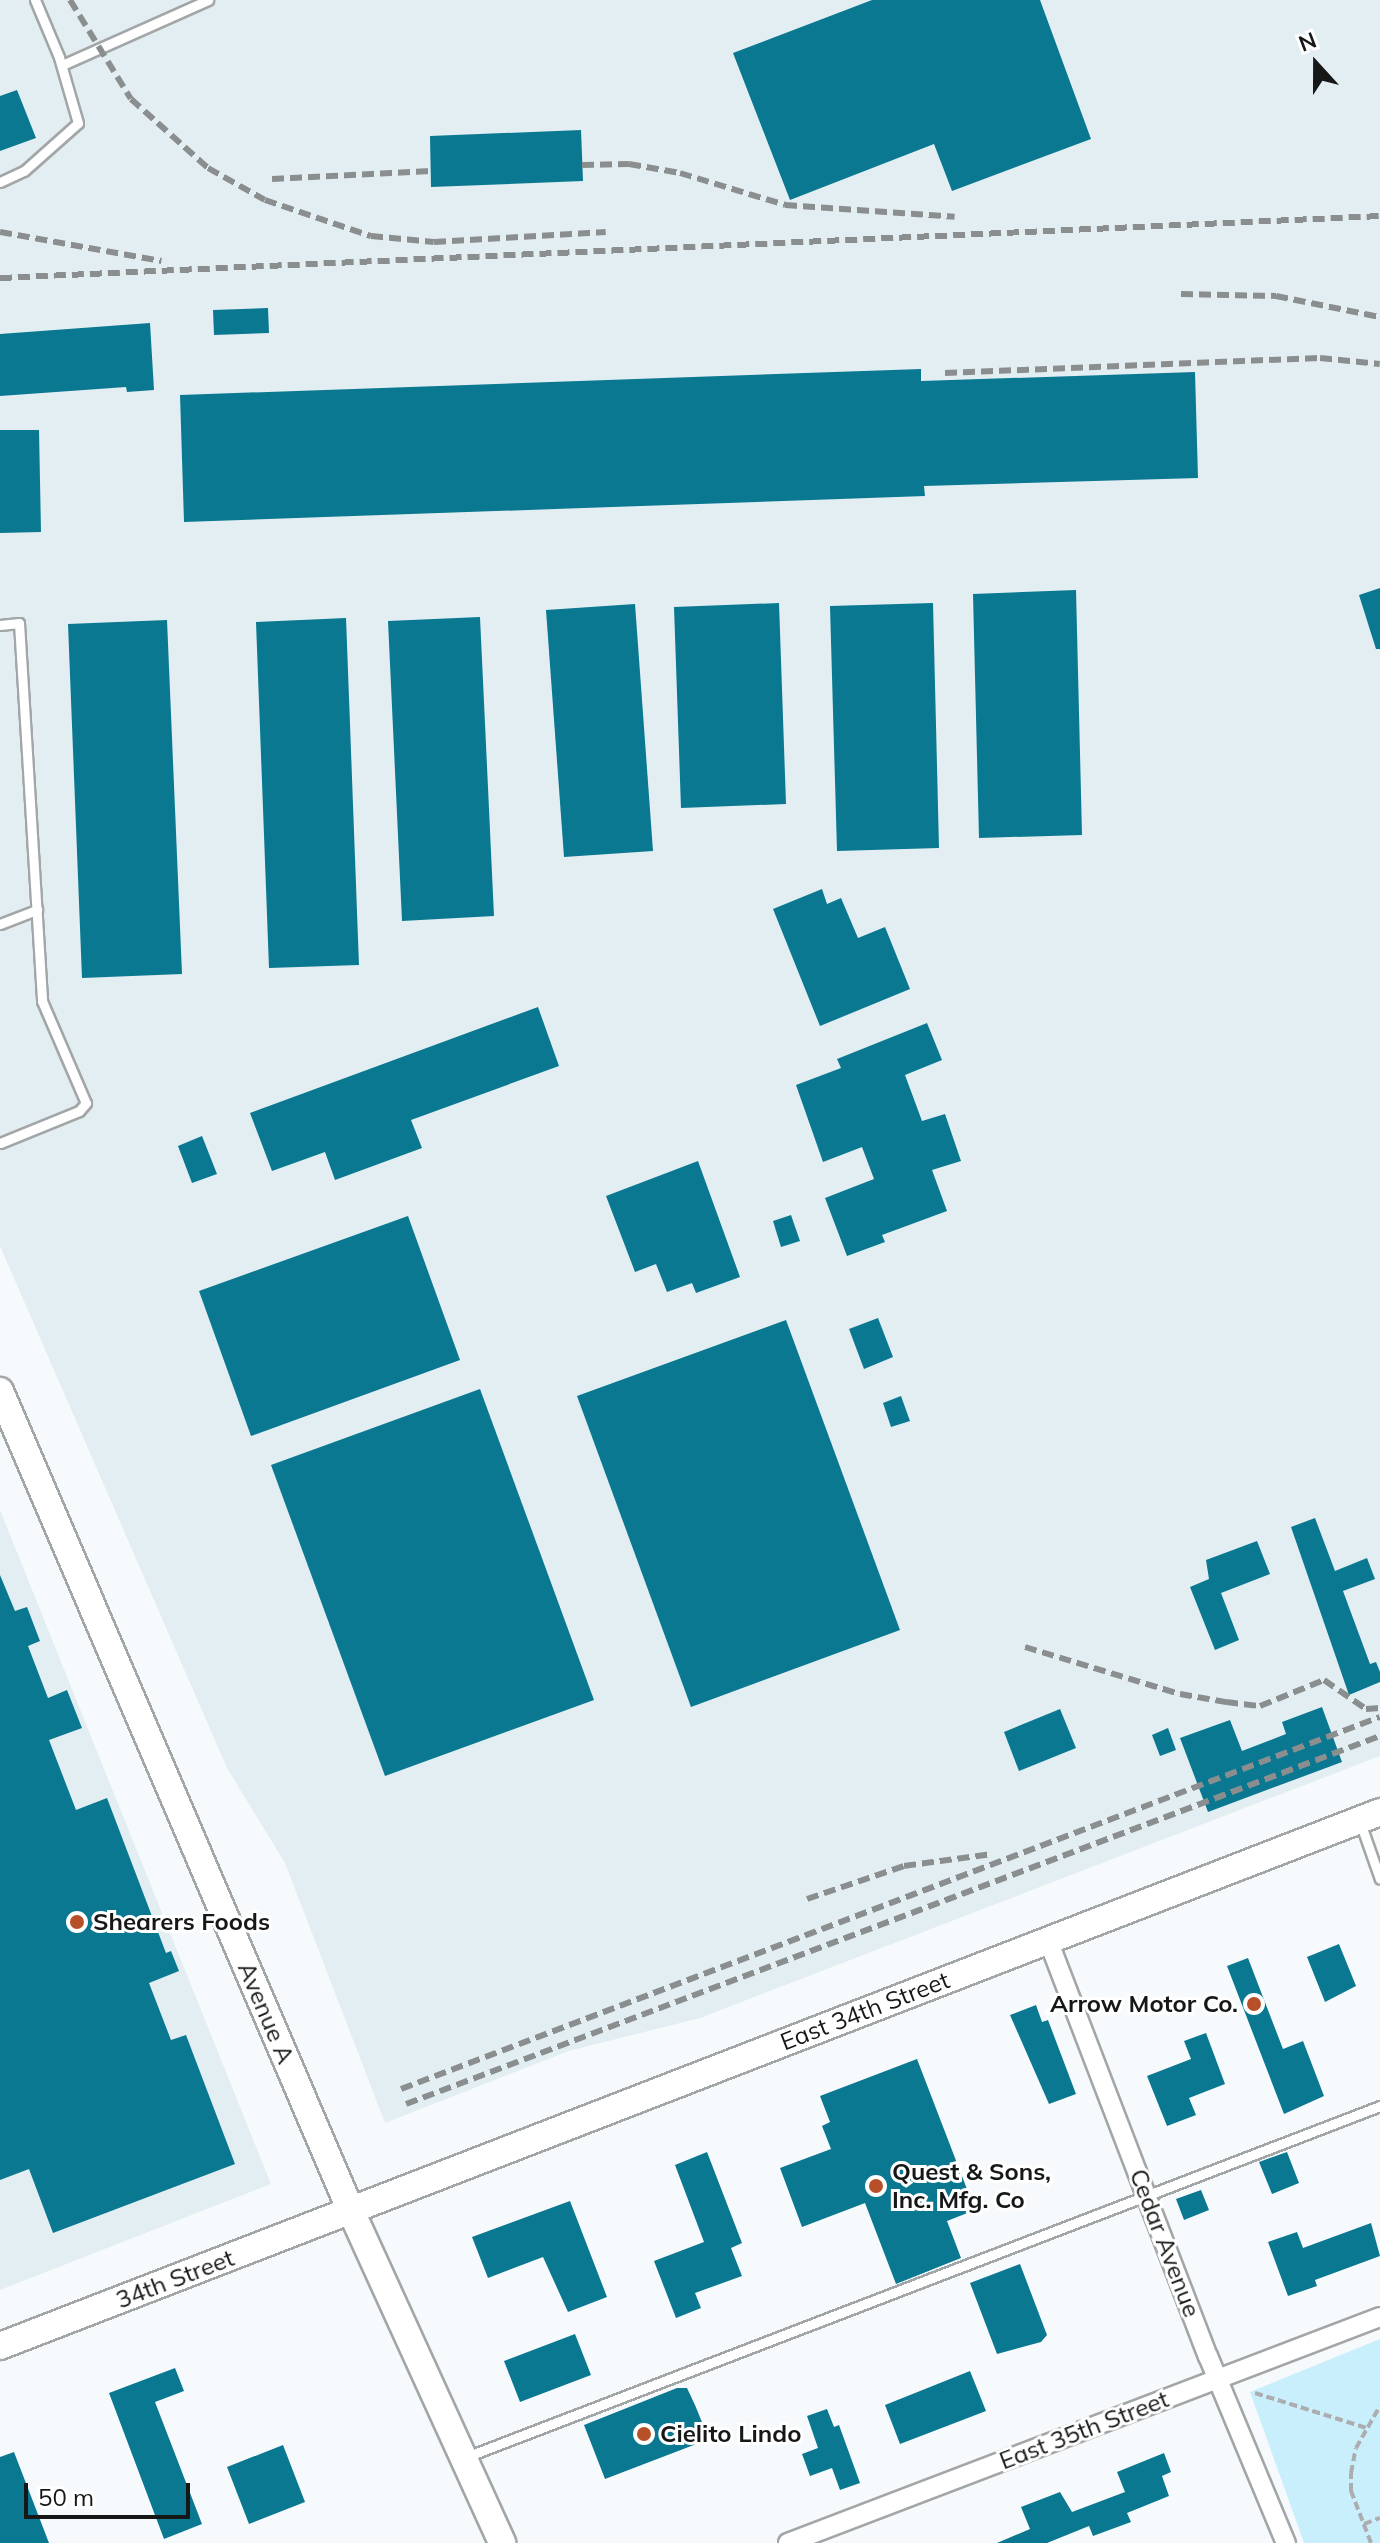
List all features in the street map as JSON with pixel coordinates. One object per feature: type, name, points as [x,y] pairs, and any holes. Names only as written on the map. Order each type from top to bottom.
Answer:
[{"type":"main road","name":"Avenue A","points":[[0,1391],[351,2211],[502,2543]]},
{"type":"main road","name":"East 34th Street","points":[[351,2211],[1370,1816]]},
{"type":"main road","name":"34th Street","points":[[0,2346],[351,2211]]},
{"type":"street","name":"Cedar Avenue","points":[[1048,1940],[1281,2541]]},
{"type":"street","name":"East 35th Street","points":[[788,2543],[1380,2317]]},
{"type":"lane","points":[[0,182],[24,171],[78,123],[62,65],[35,0]]},
{"type":"lane","points":[[62,65],[208,0]]},
{"type":"lane","points":[[0,625],[19,623],[42,1001],[86,1103],[79,1111],[0,1143]]},
{"type":"lane","points":[[0,924],[37,910]]},
{"type":"lane","points":[[1370,1816],[1380,1879]]},
{"type":"lane","points":[[463,2458],[1380,2106]]},
{"type":"path","points":[[1255,2393],[1367,2428]]},
{"type":"path","points":[[1371,2543],[1363,2524],[1351,2473],[1367,2428],[1380,2406]]},
{"type":"path","points":[[1363,2524],[1380,2518]]},
{"type":"shaded area","points":[[0,0],[1380,0],[1380,1756],[700,2018],[569,2051],[385,2123],[285,1863],[227,1768],[0,1246]]},
{"type":"shaded area","name":"Shearers Foods","points":[[0,1510],[271,2184],[0,2290]]},
{"type":"shaded area","points":[[1380,2339],[1380,2543],[1304,2543],[1250,2392]]},
{"type":"building","points":[[872,0],[1040,0],[1091,139],[952,191],[934,144],[790,200],[733,53]]},
{"type":"building","points":[[17,90],[36,138],[0,151],[0,96]]},
{"type":"building","points":[[581,130],[583,181],[431,187],[430,136]]},
{"type":"building","points":[[268,308],[269,333],[214,335],[213,310]]},
{"type":"building","points":[[150,323],[154,390],[127,392],[126,387],[0,396],[0,334]]},
{"type":"building","points":[[921,369],[921,381],[1195,372],[1198,478],[924,486],[925,496],[184,522],[180,395]]},
{"type":"building","points":[[0,430],[39,430],[41,532],[0,533]]},
{"type":"building","points":[[1380,588],[1380,649],[1376,649],[1359,595]]},
{"type":"building","points":[[1076,590],[1082,835],[979,838],[973,594]]},
{"type":"building","points":[[779,603],[786,804],[681,808],[674,607]]},
{"type":"building","points":[[933,603],[939,848],[837,851],[830,606]]},
{"type":"building","points":[[635,604],[653,851],[564,857],[546,610]]},
{"type":"building","points":[[480,617],[494,916],[402,921],[388,621]]},
{"type":"building","points":[[346,618],[359,965],[269,968],[256,622]]},
{"type":"building","points":[[167,620],[182,974],[82,978],[68,624]]},
{"type":"building","points":[[822,889],[827,904],[841,898],[858,938],[885,927],[910,989],[820,1026],[773,909]]},
{"type":"building","points":[[538,1007],[559,1066],[411,1120],[422,1148],[335,1180],[325,1152],[272,1171],[250,1113]]},
{"type":"building","points":[[927,1023],[942,1060],[905,1075],[922,1121],[945,1114],[961,1161],[932,1170],[947,1211],[882,1235],[885,1242],[847,1256],[825,1198],[874,1179],[862,1147],[823,1162],[796,1085],[841,1068],[837,1059]]},
{"type":"building","points":[[202,1136],[217,1174],[192,1183],[178,1146]]},
{"type":"building","points":[[698,1161],[740,1277],[696,1293],[692,1283],[667,1292],[656,1264],[635,1272],[606,1196]]},
{"type":"building","points":[[791,1215],[800,1241],[781,1247],[773,1221]]},
{"type":"building","points":[[408,1216],[460,1360],[251,1436],[199,1291]]},
{"type":"building","points":[[878,1318],[893,1357],[864,1369],[849,1329]]},
{"type":"building","points":[[786,1320],[900,1630],[691,1707],[577,1396]]},
{"type":"building","points":[[480,1389],[594,1700],[385,1776],[271,1465]]},
{"type":"building","points":[[901,1396],[910,1421],[891,1427],[883,1403]]},
{"type":"building","points":[[1315,1518],[1335,1571],[1367,1558],[1375,1579],[1343,1591],[1370,1664],[1376,1662],[1380,1672],[1380,1682],[1349,1695],[1291,1527]]},
{"type":"building","points":[[1257,1541],[1270,1574],[1221,1593],[1239,1640],[1215,1650],[1190,1587],[1209,1579],[1206,1560]]},
{"type":"building","name":"Shearers Foods","points":[[0,1575],[15,1611],[27,1607],[40,1641],[28,1646],[48,1698],[67,1690],[82,1728],[49,1740],[76,1810],[107,1798],[166,1953],[171,1951],[179,1971],[149,1983],[171,2040],[186,2035],[235,2164],[53,2233],[29,2169],[0,2180]]},
{"type":"building","points":[[1322,1707],[1342,1762],[1208,1812],[1180,1738],[1230,1720],[1242,1751],[1286,1734],[1282,1722]]},
{"type":"building","points":[[1060,1709],[1076,1748],[1019,1771],[1004,1732]]},
{"type":"building","points":[[1168,1728],[1176,1750],[1160,1756],[1152,1735]]},
{"type":"building","points":[[1339,1944],[1356,1986],[1325,2002],[1307,1957]]},
{"type":"building","name":"Arrow Motor Co.","points":[[1248,1958],[1283,2049],[1303,2041],[1324,2096],[1284,2114],[1227,1966]]},
{"type":"building","points":[[1036,2005],[1042,2022],[1048,2020],[1076,2094],[1049,2104],[1010,2015]]},
{"type":"building","points":[[1206,2033],[1225,2084],[1189,2098],[1196,2115],[1167,2126],[1147,2076],[1191,2059],[1184,2041]]},
{"type":"building","name":"Quest & Sons, Inc. Mfg. Co","points":[[917,2059],[975,2210],[947,2221],[961,2258],[896,2284],[865,2203],[802,2227],[780,2168],[831,2149],[822,2126],[830,2122],[820,2096]]},
{"type":"building","points":[[707,2152],[742,2243],[731,2248],[742,2276],[695,2293],[701,2308],[676,2318],[654,2261],[704,2242],[675,2165]]},
{"type":"building","points":[[1287,2152],[1299,2183],[1272,2194],[1259,2162]]},
{"type":"building","points":[[1201,2190],[1209,2210],[1184,2220],[1176,2199]]},
{"type":"building","points":[[570,2201],[607,2297],[568,2312],[543,2257],[488,2278],[472,2237]]},
{"type":"building","points":[[1371,2223],[1380,2256],[1315,2280],[1317,2286],[1288,2296],[1268,2242],[1297,2232],[1303,2248]]},
{"type":"building","points":[[1020,2264],[1047,2335],[1041,2342],[997,2354],[970,2283]]},
{"type":"building","points":[[575,2334],[591,2375],[520,2402],[504,2361]]},
{"type":"building","points":[[175,2368],[184,2391],[155,2402],[202,2524],[164,2539],[109,2393]]},
{"type":"building","points":[[970,2371],[986,2411],[900,2444],[885,2405]]},
{"type":"building","name":"Cielito Lindo","points":[[677,2388],[687,2388],[706,2432],[696,2435],[699,2443],[605,2479],[584,2425]]},
{"type":"building","points":[[827,2409],[834,2427],[839,2425],[860,2483],[840,2490],[832,2468],[810,2476],[802,2454],[818,2448],[807,2416]]},
{"type":"building","points":[[283,2445],[305,2502],[249,2524],[227,2467]]},
{"type":"building","points":[[14,2452],[49,2543],[0,2543],[0,2457]]},
{"type":"building","points":[[1164,2453],[1171,2472],[1162,2476],[1169,2496],[1127,2513],[1131,2522],[1093,2536],[1089,2526],[1047,2543],[997,2543],[1030,2529],[1021,2507],[1060,2492],[1072,2512],[1125,2492],[1117,2472]]},
{"type":"railway","points":[[70,0],[131,99],[208,168],[265,200],[371,236],[434,242],[606,232]]},
{"type":"railway","points":[[582,165],[629,164],[680,173],[785,205],[955,217]]},
{"type":"railway","points":[[272,179],[431,171]]},
{"type":"railway","points":[[0,278],[1380,216]]},
{"type":"railway","points":[[0,232],[161,261]]},
{"type":"railway","points":[[1181,294],[1276,296],[1380,317]]},
{"type":"railway","points":[[945,373],[1320,358],[1380,364]]},
{"type":"railway","points":[[1025,1647],[1180,1694],[1226,1702],[1260,1706],[1324,1680],[1366,1709],[1380,1708]]},
{"type":"railway","points":[[401,2089],[1380,1717]]},
{"type":"railway","points":[[406,2104],[1380,1736]]},
{"type":"railway","points":[[807,1899],[904,1866],[992,1854]]},
{"type":"place","name":"Shearers Foods","points":[[77,1922]]},
{"type":"place","name":"Arrow Motor Co.","points":[[1254,2004]]},
{"type":"place","name":"Quest & Sons, Inc. Mfg. Co","points":[[876,2186]]},
{"type":"place","name":"Cielito Lindo","points":[[644,2434]]}]
